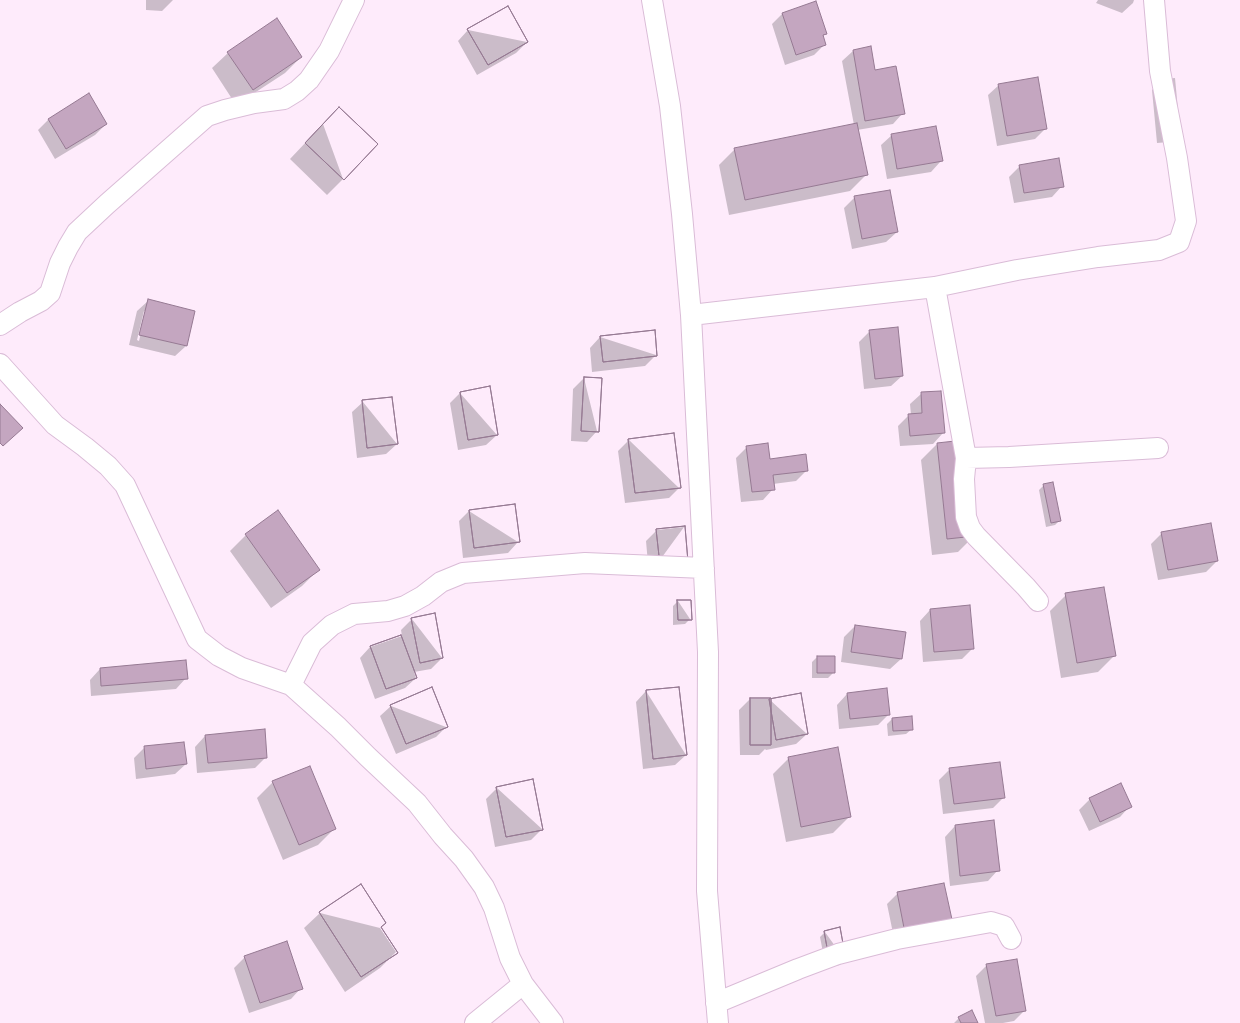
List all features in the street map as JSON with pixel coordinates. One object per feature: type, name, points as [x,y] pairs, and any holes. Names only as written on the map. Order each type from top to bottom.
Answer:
[{"type":"street","points":[[0,325],[41,301],[50,293],[60,263],[77,232],[207,116],[254,103],[284,99],[298,91],[309,80],[329,51],[354,0]]},
{"type":"street","points":[[652,0],[671,116],[691,315],[708,652],[706,891],[717,1013],[798,969],[838,954],[897,939],[991,922],[1004,926],[1011,939]]},
{"type":"street","points":[[691,315],[935,287],[1017,270],[1089,258],[1159,250],[1179,242],[1186,221],[1177,158],[1160,71],[1154,0]]},
{"type":"street","points":[[935,287],[966,458],[964,479],[966,517],[970,528],[976,536],[1038,600]]},
{"type":"street","points":[[0,364],[56,425],[108,466],[125,486],[197,639],[219,656],[234,664],[291,685],[338,727],[416,803],[464,860],[484,887],[494,908],[510,958],[523,984],[553,1023]]},
{"type":"street","points":[[966,458],[1158,448]]},
{"type":"street","points":[[291,685],[312,643],[332,625],[354,614],[405,606],[423,596],[441,582],[463,573],[585,563],[704,568]]},
{"type":"street","points":[[475,1023],[523,984]]},
{"type":"building","points":[[816,1],[827,34],[823,35],[826,45],[796,55],[782,13]]},
{"type":"building","points":[[508,6],[528,42],[488,65],[467,29]]},
{"type":"building","points":[[508,6],[528,42],[488,65],[467,29]]},
{"type":"building","points":[[277,18],[302,57],[253,90],[227,52]]},
{"type":"building","points":[[871,46],[875,70],[896,66],[905,114],[865,121],[853,50]]},
{"type":"building","points":[[1038,77],[1047,129],[1007,136],[998,84]]},
{"type":"building","points":[[89,93],[107,124],[66,149],[48,119]]},
{"type":"building","points":[[339,107],[378,144],[344,180],[305,143]]},
{"type":"building","points":[[339,107],[378,144],[344,180],[305,143]]},
{"type":"building","points":[[857,123],[868,175],[745,200],[734,148]]},
{"type":"building","points":[[936,126],[943,161],[897,169],[891,134]]},
{"type":"building","points":[[1059,158],[1064,187],[1024,193],[1019,165]]},
{"type":"building","points":[[890,190],[898,232],[862,239],[854,196]]},
{"type":"building","points":[[148,299],[195,311],[187,346],[139,335]]},
{"type":"building","points":[[898,327],[903,376],[875,379],[869,330]]},
{"type":"building","points":[[655,330],[657,356],[603,362],[600,336]]},
{"type":"building","points":[[655,330],[657,356],[603,362],[600,336]]},
{"type":"building","points":[[584,377],[602,378],[599,432],[581,431]]},
{"type":"building","points":[[584,377],[602,378],[599,432],[581,431]]},
{"type":"building","points":[[490,386],[498,435],[468,440],[460,392]]},
{"type":"building","points":[[490,386],[498,435],[468,440],[460,392]]},
{"type":"building","points":[[941,391],[945,433],[910,436],[908,414],[922,413],[921,392]]},
{"type":"building","points":[[392,397],[398,444],[367,448],[362,400]]},
{"type":"building","points":[[392,397],[398,444],[367,448],[362,400]]},
{"type":"building","points":[[0,404],[23,428],[3,446],[0,443]]},
{"type":"building","points":[[674,433],[681,488],[635,493],[628,439]]},
{"type":"building","points":[[674,433],[681,488],[635,493],[628,439]]},
{"type":"building","points":[[964,440],[975,536],[947,539],[937,443]]},
{"type":"building","points":[[768,443],[770,459],[806,454],[808,471],[773,475],[775,490],[752,492],[746,446]]},
{"type":"building","points":[[1053,482],[1061,521],[1051,523],[1043,484]]},
{"type":"building","points":[[515,504],[520,542],[474,548],[469,510]]},
{"type":"building","points":[[515,504],[520,542],[474,548],[469,510]]},
{"type":"building","points":[[278,510],[320,570],[287,593],[245,534]]},
{"type":"building","points":[[1211,523],[1218,561],[1168,570],[1161,532]]},
{"type":"building","points":[[685,526],[688,562],[660,565],[656,529]]},
{"type":"building","points":[[685,526],[688,562],[660,565],[656,529]]},
{"type":"building","points":[[1104,587],[1116,656],[1077,663],[1065,593]]},
{"type":"building","points":[[677,600],[691,600],[692,620],[678,620]]},
{"type":"building","points":[[677,600],[691,600],[692,620],[678,620]]},
{"type":"building","points":[[970,605],[974,649],[934,652],[930,609]]},
{"type":"building","points":[[435,613],[443,658],[420,663],[411,618]]},
{"type":"building","points":[[435,613],[443,658],[420,663],[411,618]]},
{"type":"building","points":[[855,625],[906,632],[902,659],[851,652]]},
{"type":"building","points":[[401,635],[417,678],[386,689],[370,646]]},
{"type":"building","points":[[401,635],[417,678],[386,689],[370,646]]},
{"type":"building","points":[[817,656],[835,656],[835,673],[817,673]]},
{"type":"building","points":[[186,660],[188,679],[101,686],[100,668]]},
{"type":"building","points":[[432,687],[448,727],[406,744],[390,705]]},
{"type":"building","points":[[432,687],[448,727],[406,744],[390,705]]},
{"type":"building","points":[[679,687],[687,755],[653,759],[646,690]]},
{"type":"building","points":[[679,687],[687,755],[653,759],[646,690]]},
{"type":"building","points":[[887,688],[890,715],[850,719],[847,693]]},
{"type":"building","points":[[801,693],[808,734],[776,740],[769,699]]},
{"type":"building","points":[[801,693],[808,734],[776,740],[769,699]]},
{"type":"building","points":[[750,698],[771,698],[771,745],[750,745]]},
{"type":"building","points":[[750,698],[771,698],[771,745],[750,745]]},
{"type":"building","points":[[912,716],[913,730],[893,731],[892,718]]},
{"type":"building","points":[[265,729],[267,758],[208,763],[205,735]]},
{"type":"building","points":[[184,742],[187,764],[146,769],[144,746]]},
{"type":"building","points":[[838,747],[851,817],[801,827],[788,757]]},
{"type":"building","points":[[1000,762],[1005,798],[954,804],[949,768]]},
{"type":"building","points":[[310,766],[336,829],[299,845],[272,781]]},
{"type":"building","points":[[533,779],[543,830],[506,837],[496,787]]},
{"type":"building","points":[[533,779],[543,830],[506,837],[496,787]]},
{"type":"building","points":[[1121,783],[1132,807],[1100,822],[1089,798]]},
{"type":"building","points":[[994,820],[1000,871],[960,876],[955,825]]},
{"type":"building","points":[[944,883],[953,924],[905,933],[897,892]]},
{"type":"building","points":[[361,884],[386,923],[381,927],[398,953],[361,977],[319,912]]},
{"type":"building","points":[[361,884],[386,923],[381,927],[398,953],[361,977],[319,912]]},
{"type":"building","points":[[840,927],[846,960],[830,964],[824,931]]},
{"type":"building","points":[[840,927],[846,960],[830,964],[824,931]]},
{"type":"building","points":[[287,941],[303,989],[260,1003],[244,956]]},
{"type":"building","points":[[1017,959],[1026,1011],[996,1016],[986,964]]},
{"type":"building","points":[[972,1010],[978,1023],[961,1023],[958,1017]]}]
